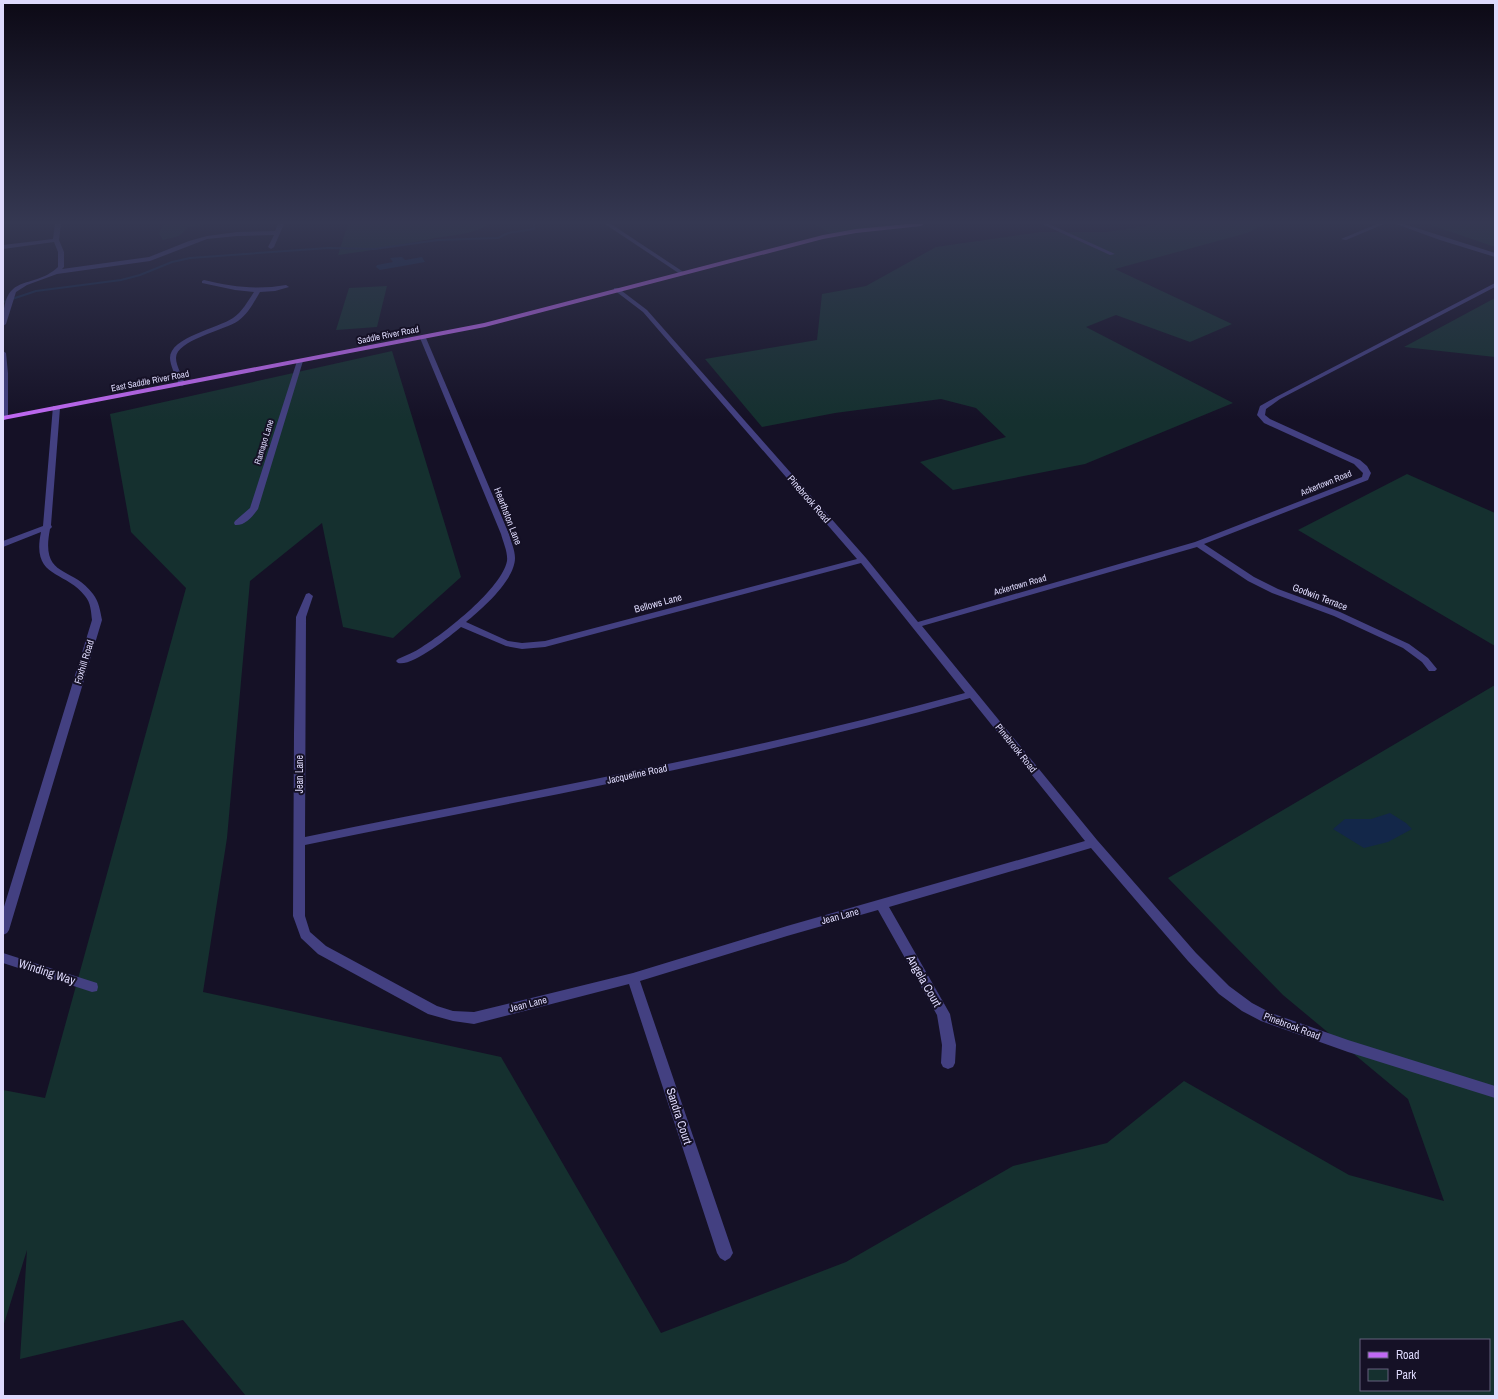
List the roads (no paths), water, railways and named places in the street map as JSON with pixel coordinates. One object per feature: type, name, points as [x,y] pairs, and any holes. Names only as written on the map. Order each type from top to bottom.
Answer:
[{"type":"main road","name":"Saddle River Road","points":[[300,361],[485,325],[619,289]]},
{"type":"main road","name":"East Saddle River Road","points":[[4,418],[300,361]]},
{"type":"street","points":[[3,324],[14,291],[16,289]]},
{"type":"street","points":[[237,289],[257,291],[269,289]]},
{"type":"street","name":"Ackertown Road","points":[[916,625],[1198,544],[1365,478],[1368,473],[1357,462],[1267,421],[1261,415],[1263,408],[1278,398],[1485,289]]},
{"type":"street","name":"Pinebrook Road","points":[[616,290],[645,311],[863,560],[1093,843],[1192,957],[1224,990],[1247,1007],[1266,1017],[1348,1046],[1495,1092]]},
{"type":"street","points":[[182,384],[173,358],[175,351],[190,339],[234,320],[245,310],[257,291]]},
{"type":"street","name":"Hearthston Lane","points":[[401,661],[425,649],[460,623],[489,595],[508,572],[512,560],[505,534],[423,338]]},
{"type":"street","points":[[3,353],[5,373],[4,418]]},
{"type":"street","name":"Ramapo Lane","points":[[238,523],[248,516],[254,509],[300,361]]},
{"type":"street","name":"Foxhill Road","points":[[3,930],[97,620],[95,602],[90,594],[82,587],[59,574],[46,559],[43,549],[48,527],[56,408]]},
{"type":"street","points":[[3,544],[48,527]]},
{"type":"street","name":"Godwin Terrace","points":[[1198,544],[1257,582],[1275,591],[1337,614],[1406,646],[1425,660],[1432,670]]},
{"type":"street","name":"Bellows Lane","points":[[460,623],[506,643],[522,646],[545,644],[863,560]]},
{"type":"street","name":"Jean Lane","points":[[309,596],[301,618],[299,733],[299,916],[305,935],[322,950],[433,1010],[454,1016],[474,1018],[633,978],[787,930],[881,905],[1093,843]]},
{"type":"street","name":"Jacqueline Road","points":[[300,842],[775,745],[883,719],[972,694]]},
{"type":"street","name":"Angela Court","points":[[881,905],[943,1014],[949,1045],[948,1063]]},
{"type":"street","name":"Winding Way","points":[[3,958],[92,987]]},
{"type":"street","name":"Sandra Court","points":[[633,978],[725,1253]]},
{"type":"water","points":[[1390,813],[1406,823],[1412,829],[1388,842],[1364,848],[1333,829],[1345,819],[1371,819]]},
{"type":"waterway","points":[[3,302],[36,291],[49,289]]}]
